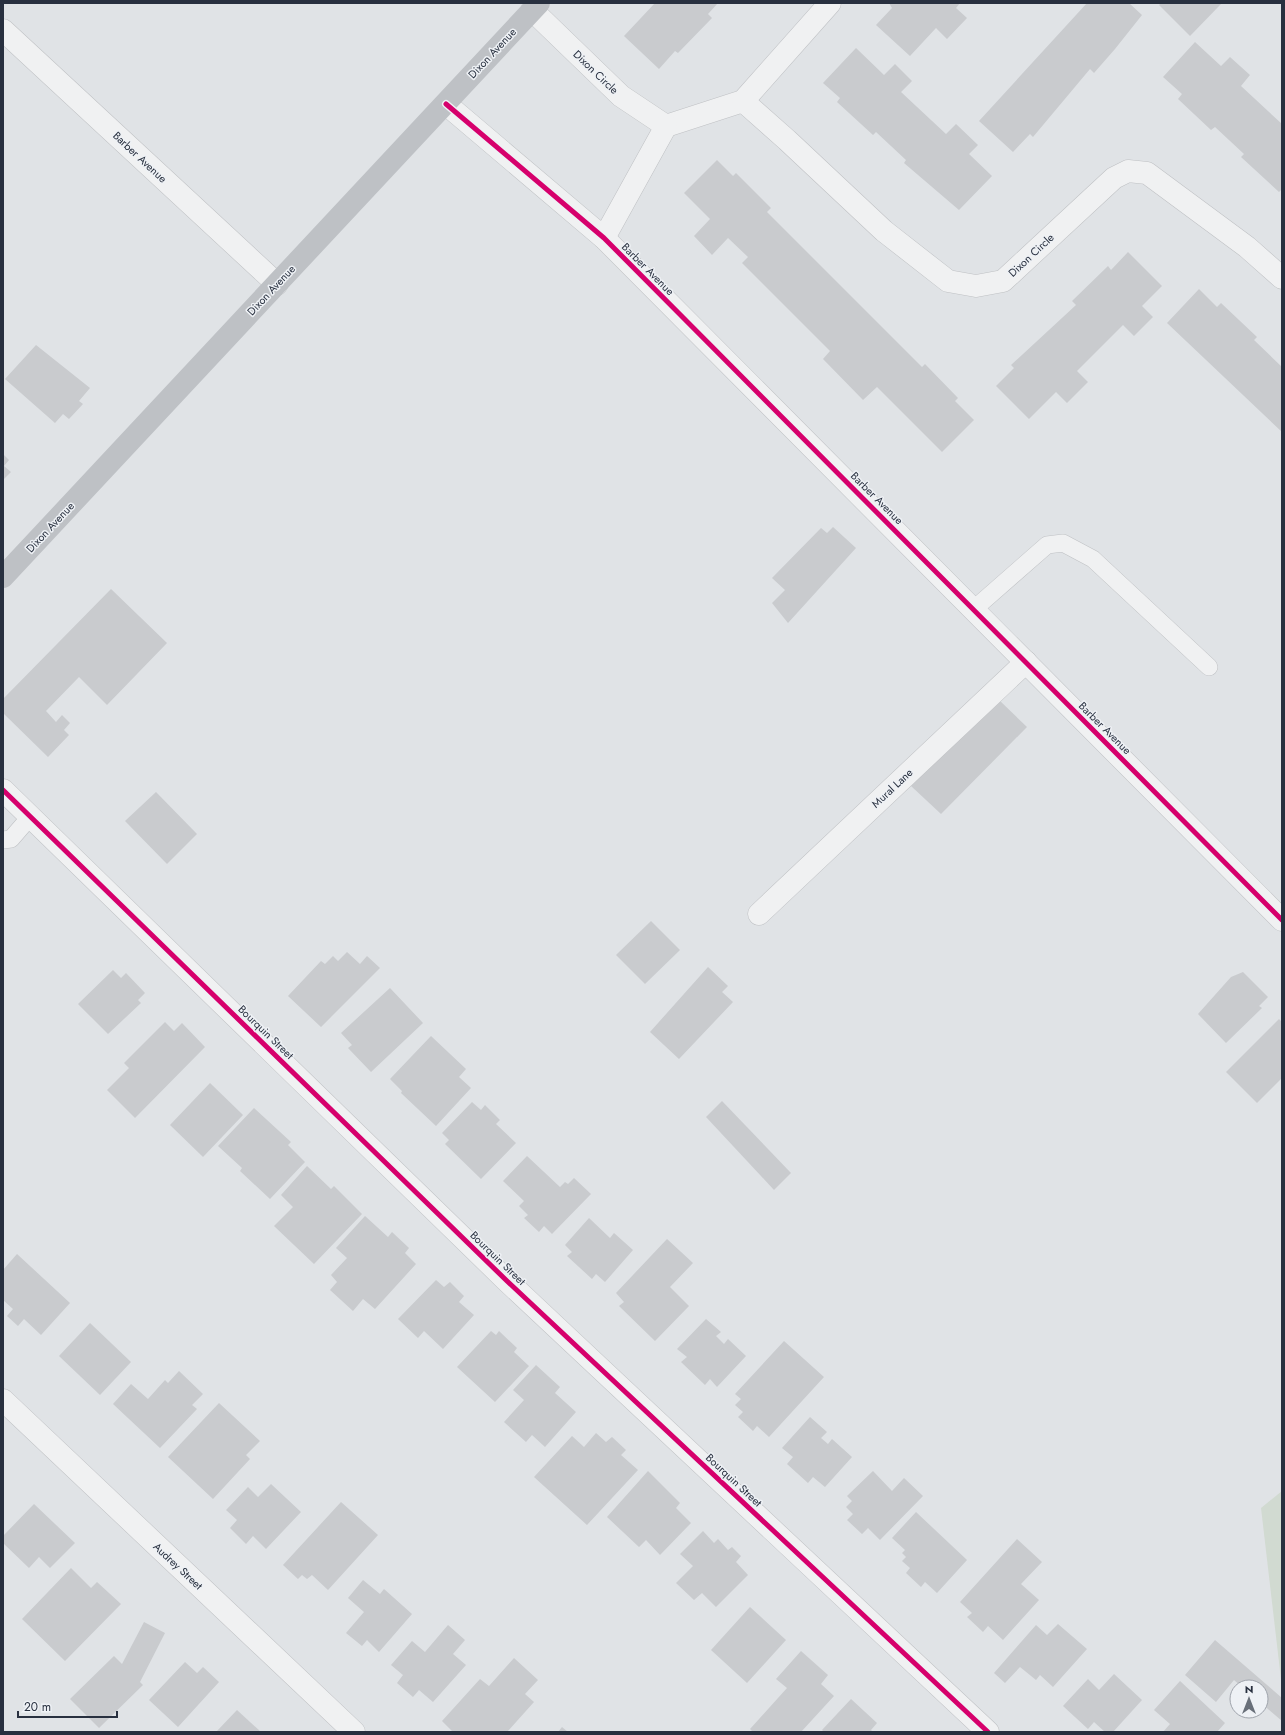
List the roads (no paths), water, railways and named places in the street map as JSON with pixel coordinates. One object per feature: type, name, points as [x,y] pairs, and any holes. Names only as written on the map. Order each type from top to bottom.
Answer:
[{"type":"street","points":[[604,238],[666,126],[743,101],[830,3]]},
{"type":"street","name":"Dixon Circle","points":[[536,6],[621,96],[666,126]]},
{"type":"street","name":"Dixon Avenue","points":[[3,577],[536,6]]},
{"type":"street","name":"Barber Avenue","points":[[3,30],[277,284]]},
{"type":"street","name":"Dixon Circle","points":[[743,101],[884,231],[948,281],[976,286],[1003,281],[1114,178],[1128,171],[1147,173],[1247,247],[1282,278]]},
{"type":"street","name":"Barber Avenue","points":[[446,104],[604,238],[1282,920]]},
{"type":"street","name":"Mural Lane","points":[[759,914],[1026,662]]},
{"type":"street","name":"Bourquin Street","points":[[3,790],[507,1281],[988,1732]]},
{"type":"street","name":"Audrey Street","points":[[3,1400],[354,1732]]},
{"type":"lane","points":[[974,610],[1047,545],[1063,543],[1093,559],[1209,667]]},
{"type":"lane","points":[[3,840],[11,839],[30,817]]}]
